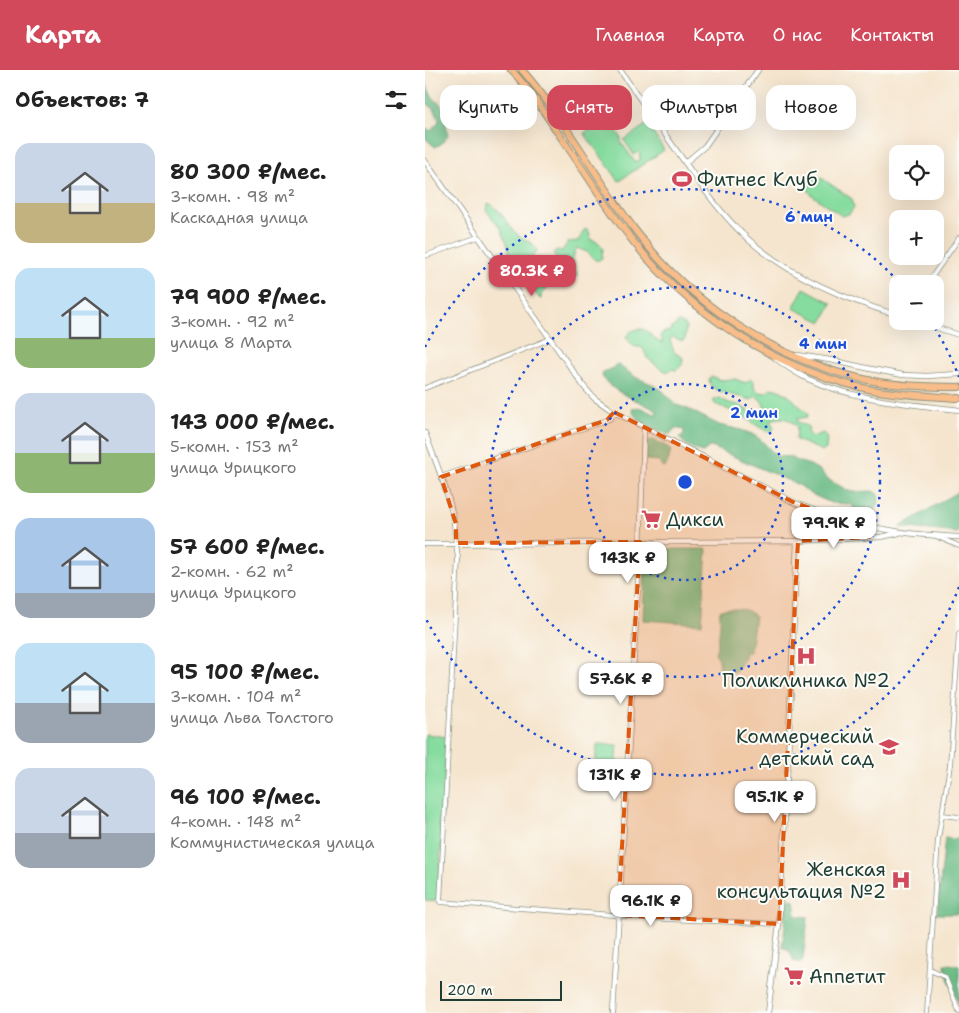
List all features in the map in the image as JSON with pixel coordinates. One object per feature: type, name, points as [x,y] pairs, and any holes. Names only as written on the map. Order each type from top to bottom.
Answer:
[{"type":"highway","points":[[511,70],[535,98],[627,233],[654,266],[697,306],[763,350],[801,368],[835,380],[873,390],[900,394],[959,398]]},
{"type":"highway","points":[[522,70],[546,100],[634,228],[663,263],[693,291],[725,316],[788,353],[819,366],[848,375],[902,385],[959,387]]},
{"type":"street","points":[[620,70],[685,163],[729,219],[750,240],[770,256],[819,286],[861,304],[889,313]]},
{"type":"street","points":[[685,163],[705,146],[715,134],[758,70]]},
{"type":"street","points":[[425,161],[585,388],[594,398],[614,412],[795,503],[836,519],[901,532],[959,537]]},
{"type":"street","points":[[425,256],[479,237]]},
{"type":"street","points":[[933,275],[959,238]]},
{"type":"street","points":[[944,330],[959,335]]},
{"type":"street","points":[[425,388],[550,338]]},
{"type":"street","points":[[763,350],[806,378],[831,387],[868,396],[959,410]]},
{"type":"street","points":[[788,353],[903,375],[959,374]]},
{"type":"street","points":[[441,477],[607,420],[611,418],[614,412]]},
{"type":"street","points":[[613,1013],[640,542],[644,427]]},
{"type":"street","points":[[425,433],[455,524],[458,558],[439,902],[779,924]]},
{"type":"street","points":[[869,526],[873,528],[874,532],[869,537]]},
{"type":"street","points":[[425,544],[797,541],[888,536],[901,532]]},
{"type":"street","points":[[933,535],[959,546]]},
{"type":"street","points":[[768,1013],[779,924],[788,768],[797,541]]},
{"type":"street","points":[[927,1013],[935,870],[950,765],[959,633]]},
{"type":"street","points":[[942,815],[959,817]]},
{"type":"street","points":[[930,970],[945,977],[959,1011]]},
{"type":"highlighted area","points":[[614,412],[795,503],[874,530],[869,537],[798,541],[779,924],[618,915],[640,542],[456,543],[456,524],[441,477],[607,420]]},
{"type":"green space","points":[[425,81],[432,97],[440,104],[440,130],[447,130],[448,136],[441,144],[435,147],[425,138],[425,128],[431,131],[439,119],[434,109],[425,102]]},
{"type":"green space","points":[[642,127],[642,130],[651,130],[664,150],[619,181],[584,133],[589,130],[616,130],[621,137],[621,142],[635,162],[641,159],[640,154],[638,152],[634,155],[624,140]]},
{"type":"green space","points":[[817,177],[852,199],[854,207],[849,214],[842,216],[812,195],[808,190],[808,185],[811,180]]},
{"type":"green space","points":[[488,203],[500,212],[519,236],[536,248],[537,251],[531,259],[534,270],[544,270],[549,275],[548,287],[541,295],[541,299],[509,253],[500,227],[486,210]]},
{"type":"green space","points":[[585,229],[589,231],[591,240],[598,242],[603,248],[602,258],[595,260],[587,252],[577,248],[574,264],[577,274],[575,277],[571,277],[556,260],[554,253],[556,250],[562,251],[568,242],[578,241]]},
{"type":"green space","points":[[804,288],[832,303],[822,322],[793,308]]},
{"type":"green space","points":[[679,322],[685,325],[685,339],[682,341],[672,337],[670,340],[674,352],[683,358],[682,365],[677,370],[671,369],[668,372],[661,369],[647,358],[643,348],[633,346],[626,337],[632,331],[640,329],[647,331],[659,342],[663,343],[662,333],[669,331]]},
{"type":"green space","points":[[615,365],[618,365],[637,378],[654,385],[663,391],[676,405],[719,425],[752,434],[761,440],[776,456],[790,457],[810,465],[819,470],[827,479],[851,492],[873,491],[879,495],[878,506],[874,511],[865,510],[857,515],[854,513],[851,504],[831,503],[809,493],[801,486],[712,447],[703,452],[693,449],[679,438],[684,434],[684,430],[675,428],[670,434],[667,434],[637,418],[632,409],[638,407],[655,414],[658,412],[613,388],[607,382],[602,376],[603,372],[613,368]]},
{"type":"green space","points":[[711,376],[720,380],[735,379],[745,383],[751,379],[754,381],[754,388],[759,392],[766,393],[771,388],[787,394],[808,414],[807,417],[797,419],[798,422],[809,428],[808,432],[812,437],[823,433],[826,436],[826,449],[823,451],[796,440],[797,427],[789,420],[782,418],[771,420],[774,429],[771,432],[739,414],[715,404],[713,400],[720,398],[729,403],[739,405],[762,420],[764,413],[763,404],[759,398],[756,396],[751,400],[720,391],[711,386],[709,380]]},
{"type":"green space","points":[[653,440],[671,449],[665,468],[661,466],[659,461],[646,460],[645,446],[647,441]]},
{"type":"green space","points":[[959,491],[958,533],[900,527]]},
{"type":"green space","points":[[661,549],[707,549],[702,624],[643,620],[645,569],[653,562]]},
{"type":"green space","points":[[724,609],[745,610],[755,616],[750,652],[745,652],[740,665],[734,672],[725,674],[720,673],[719,659],[715,653],[719,638],[720,611]]},
{"type":"green space","points":[[425,734],[447,737],[443,814],[439,816],[439,826],[442,828],[438,901],[425,900]]},
{"type":"green space","points":[[597,744],[618,745],[615,781],[594,780]]},
{"type":"green space","points":[[945,838],[959,839],[959,914],[937,914]]},
{"type":"green space","points":[[790,899],[794,901],[796,916],[808,917],[801,963],[794,961],[789,950],[782,947],[785,910]]},
{"type":"green space","points":[[945,964],[959,965],[959,1005],[946,972]]},
{"type":"place","name":"Фитнес Клуб","points":[[682,179]]},
{"type":"place","name":"Дикси","points":[[651,519]]},
{"type":"place","name":"Поликлиника №2","points":[[806,656]]},
{"type":"place","name":"Коммерческий детский сад","points":[[889,747]]},
{"type":"place","name":"Женская консультация №2","points":[[901,880]]},
{"type":"place","name":"Аппетит","points":[[794,976]]}]
